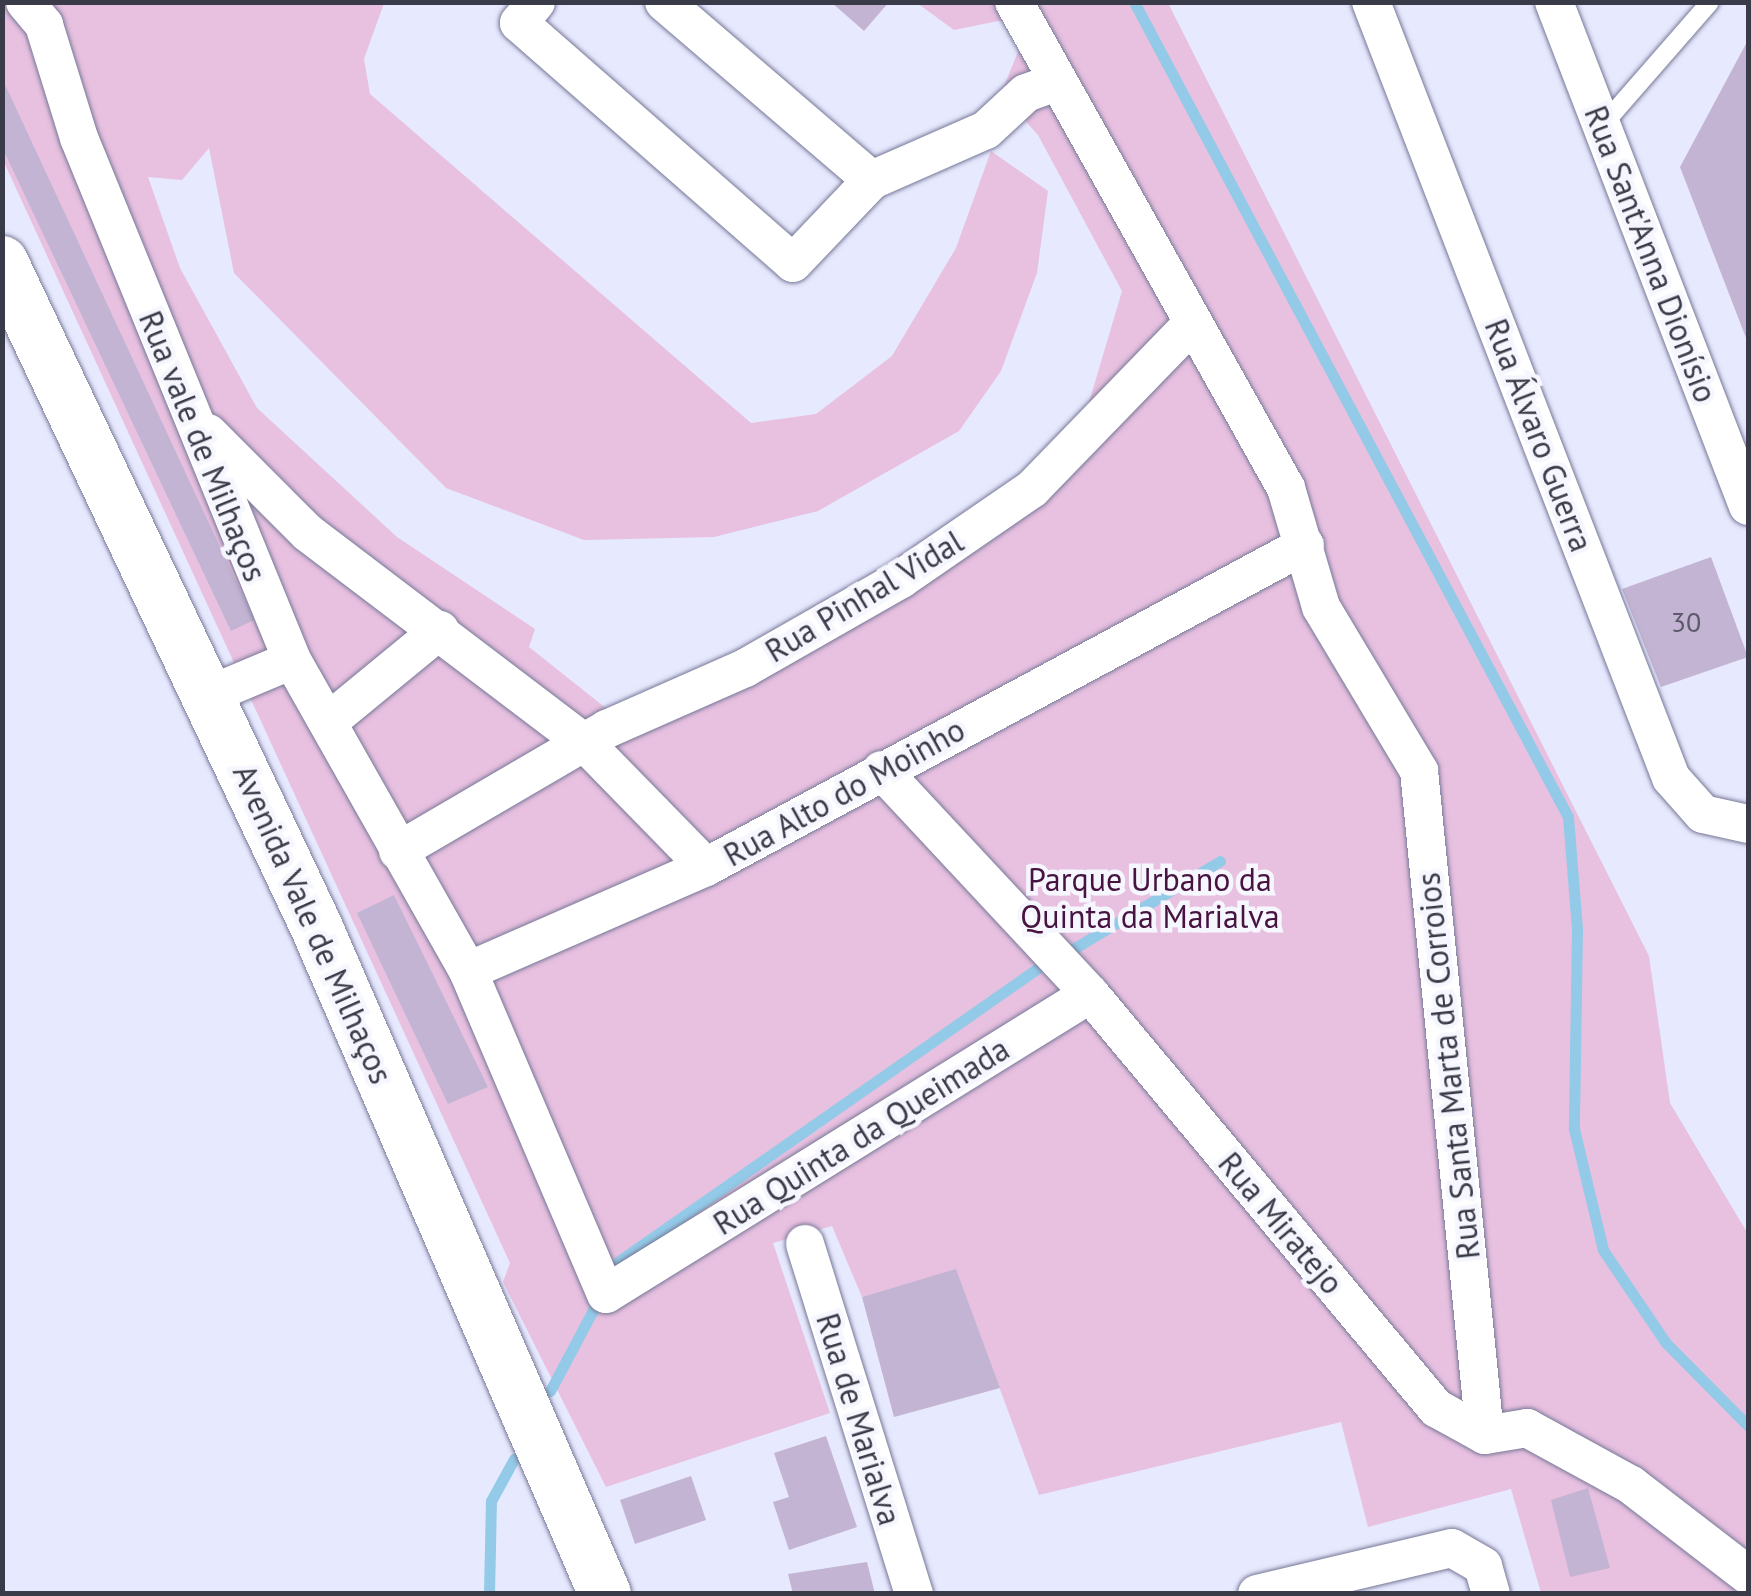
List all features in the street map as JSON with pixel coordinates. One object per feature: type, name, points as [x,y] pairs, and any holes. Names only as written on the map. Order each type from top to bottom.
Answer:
[{"type":"street","points":[[536,2],[518,23],[793,263],[872,180],[986,130],[1026,93],[1056,82]]},
{"type":"street","points":[[664,2],[872,180]]},
{"type":"street","name":"Rua Santa Marta de Corroios","points":[[1014,2],[1286,488],[1321,606],[1385,704],[1419,770],[1485,1436]]},
{"type":"street","name":"Rua Álvaro Guerra","points":[[1371,2],[1671,778],[1703,814],[1748,824]]},
{"type":"street","name":"Rua Sant'Anna Dionísio","points":[[1554,2],[1602,126],[1732,431],[1748,500]]},
{"type":"street","name":"Rua vale de Milhaços","points":[[34,14],[292,660],[468,971],[601,1283]]},
{"type":"street","name":"Avenida Vale de Milhaços","points":[[2,262],[219,692],[605,1594]]},
{"type":"street","name":"Rua Pinhal Vidal","points":[[398,851],[597,737],[745,668],[901,579],[1032,489],[1099,427],[1194,323]]},
{"type":"street","points":[[191,415],[308,534],[597,737],[706,866]]},
{"type":"street","name":"Rua Alto do Moinho","points":[[468,971],[706,866],[1305,545]]},
{"type":"street","points":[[328,722],[440,630]]},
{"type":"street","points":[[219,692],[292,660]]},
{"type":"street","name":"Rua Miratejo","points":[[881,770],[1080,984],[1436,1408],[1485,1436]]},
{"type":"street","name":"Rua Quinta da Queimada","points":[[601,1283],[1080,984]]},
{"type":"street","name":"Rua de Marialva","points":[[805,1244],[914,1594]]},
{"type":"street","points":[[1485,1436],[1527,1428],[1631,1484],[1748,1575]]},
{"type":"street","points":[[1257,1594],[1452,1548],[1475,1558],[1491,1594]]},
{"type":"lane","points":[[1602,126],[1710,2]]},
{"type":"green space","name":"Parque Urbano da Quinta da Marialva","points":[[2,3],[384,3],[364,59],[370,94],[751,423],[816,414],[892,356],[956,248],[991,151],[1048,191],[1037,273],[1001,371],[959,431],[818,511],[714,537],[584,540],[446,488],[234,273],[209,148],[182,180],[148,177],[180,268],[257,408],[397,537],[535,629],[529,647],[607,709],[681,684],[941,537],[1082,426],[1122,291],[1038,135],[1001,94],[1019,49],[1003,20],[954,30],[917,3],[1168,3],[1649,956],[1670,1103],[1748,1234],[1748,1593],[1541,1593],[1511,1489],[1368,1527],[1341,1422],[1039,1495],[956,1270],[862,1297],[832,1226],[773,1243],[830,1413],[606,1487],[503,1282],[510,1263],[3,160]]},
{"type":"building","points":[[831,2],[889,2],[864,31]]},
{"type":"building","points":[[1748,40],[1748,343],[1680,167]]},
{"type":"building","points":[[2,78],[254,620],[231,631],[2,147]]},
{"type":"building","points":[[1711,557],[1748,657],[1661,687],[1622,589]]},
{"type":"building","points":[[394,895],[488,1087],[448,1104],[357,913]]},
{"type":"building","points":[[956,1269],[1000,1388],[894,1417],[862,1297]]},
{"type":"building","points":[[826,1436],[857,1527],[789,1550],[773,1502],[789,1497],[774,1453]]},
{"type":"building","points":[[691,1476],[706,1520],[635,1544],[620,1500]]},
{"type":"building","points":[[1588,1488],[1610,1568],[1570,1577],[1551,1500]]},
{"type":"building","points":[[867,1562],[875,1594],[793,1594],[788,1574]]},
{"type":"waterway","points":[[1134,2],[1568,817],[1577,929],[1574,1129],[1603,1250],[1666,1343],[1748,1426]]},
{"type":"waterway","points":[[1068,952],[1220,861]]},
{"type":"waterway","points":[[610,1278],[619,1261],[1038,968]]},
{"type":"waterway","points":[[550,1391],[601,1295]]},
{"type":"waterway","points":[[489,1594],[491,1501],[514,1459]]}]
